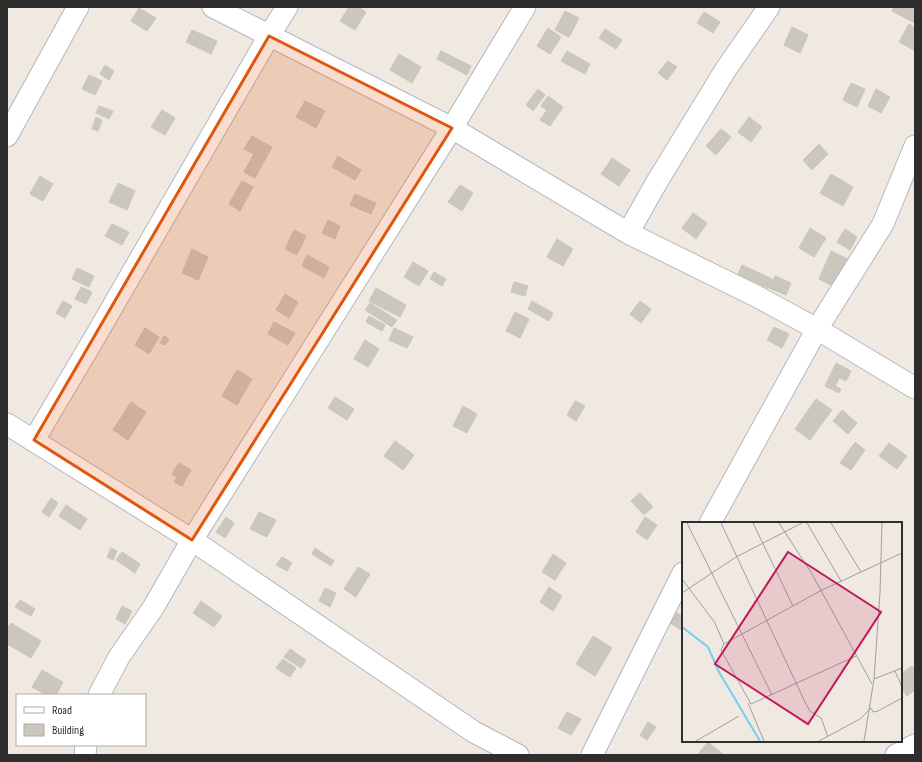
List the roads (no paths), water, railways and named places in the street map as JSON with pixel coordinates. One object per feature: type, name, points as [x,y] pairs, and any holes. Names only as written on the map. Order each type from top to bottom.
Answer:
[{"type":"street","points":[[7,136],[78,7]]},
{"type":"street","points":[[213,7],[452,128],[628,233],[756,296],[817,329],[915,388]]},
{"type":"street","points":[[34,440],[287,7]]},
{"type":"street","points":[[100,694],[119,658],[153,608],[192,540],[452,128],[525,7]]},
{"type":"street","points":[[628,233],[658,180],[726,69],[769,7]]},
{"type":"street","points":[[711,522],[817,329],[883,224],[915,146]]},
{"type":"street","points":[[7,424],[192,540],[474,732],[518,755]]},
{"type":"street","points":[[592,755],[682,575]]},
{"type":"street","points":[[896,755],[915,745]]}]
